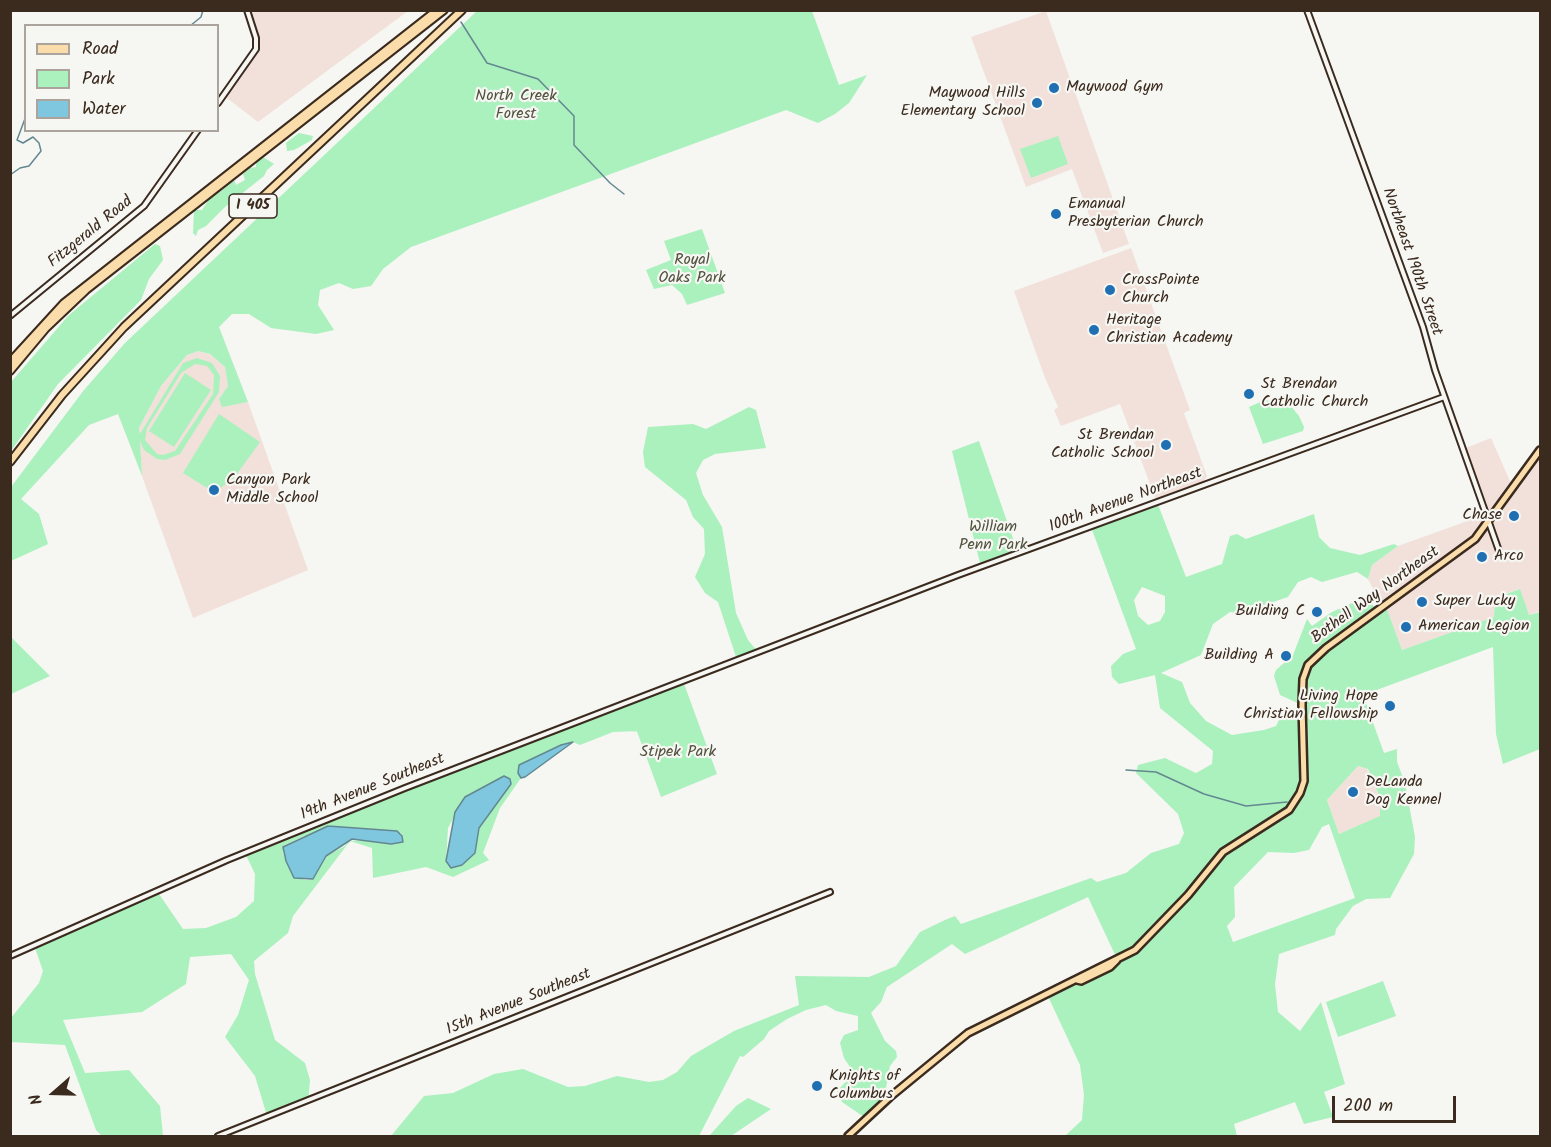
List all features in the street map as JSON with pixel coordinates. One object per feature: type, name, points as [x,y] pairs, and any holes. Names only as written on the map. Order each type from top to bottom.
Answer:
[{"type":"highway","name":"I 405","points":[[10,371],[59,315],[100,279],[376,62],[437,10]]},
{"type":"highway","name":"I 405","points":[[10,362],[64,303],[102,271],[444,10]]},
{"type":"highway","name":"I 405","points":[[51,409],[55,399],[66,386],[131,316],[458,10]]},
{"type":"highway","name":"I 405","points":[[10,462],[51,409],[132,319],[462,10]]},
{"type":"highway","points":[[100,279],[102,271]]},
{"type":"main road","name":"Bothell Way Northeast","points":[[848,1137],[876,1110],[968,1033],[1077,980],[1100,965],[1118,960],[1145,942],[1230,845],[1273,823],[1295,802],[1304,781],[1302,705],[1303,679],[1308,665],[1326,648],[1465,547],[1489,522],[1540,450]]},
{"type":"street","points":[[219,102],[256,49],[256,38],[247,10]]},
{"type":"street","name":"Northeast 190th Street","points":[[1307,10],[1423,327],[1444,397],[1499,551]]},
{"type":"street","name":"Fitzgerald Road","points":[[10,316],[144,206],[197,132]]},
{"type":"street","name":"100th Avenue Northeast","points":[[750,656],[958,575],[1444,397]]},
{"type":"street","name":"19th Avenue Southeast","points":[[10,956],[272,841],[750,656]]},
{"type":"street","name":"15th Avenue Southeast","points":[[218,1137],[830,892]]},
{"type":"shaded area","points":[[247,11],[408,11],[258,122],[223,95],[253,56],[257,44]]},
{"type":"shaded area","name":"Maywood Hills Elementary School","points":[[1046,11],[1129,244],[1103,253],[1072,169],[1026,187],[971,37]]},
{"type":"shaded area","name":"Heritage Christian Academy","points":[[1131,248],[1190,410],[1184,413],[1207,476],[1203,482],[1156,500],[1120,404],[1061,426],[1054,410],[1058,407],[1045,378],[1014,291]]},
{"type":"shaded area","name":"Canyon Park Middle School","points":[[198,351],[210,354],[225,367],[228,386],[219,399],[234,404],[248,402],[308,570],[193,618],[142,476],[139,428],[161,386],[187,355]]},
{"type":"shaded area","points":[[1491,438],[1513,488],[1540,450],[1540,611],[1529,615],[1519,589],[1495,598],[1494,617],[1402,650],[1385,605],[1382,607],[1368,579],[1372,565],[1398,546],[1487,514],[1463,449]]},
{"type":"shaded area","points":[[1358,766],[1367,769],[1380,798],[1381,816],[1339,834],[1327,800]]},
{"type":"green space","name":"North Creek Forest","points":[[478,10],[812,11],[839,85],[867,75],[849,103],[818,123],[786,110],[411,247],[383,269],[371,286],[353,289],[339,283],[320,290],[318,305],[334,330],[316,334],[271,328],[249,314],[232,314],[219,327],[248,402],[222,407],[219,399],[228,386],[225,367],[210,354],[198,351],[187,355],[161,386],[139,428],[140,434],[183,363],[197,358],[212,363],[220,376],[219,392],[180,454],[165,460],[157,459],[144,450],[140,441],[142,476],[118,414],[89,425],[21,499],[39,514],[48,544],[11,561],[11,487],[84,390],[125,343]],"holes":[[[195,364],[207,366],[214,375],[213,394],[175,451],[163,455],[157,454],[145,440],[147,428],[181,373]]]},
{"type":"green space","points":[[299,133],[313,136],[312,140],[294,150],[287,151],[286,143]]},
{"type":"green space","points":[[1058,136],[1068,164],[1031,178],[1020,149]]},
{"type":"green space","points":[[263,157],[274,164],[264,176],[225,207],[206,226],[198,230],[196,236],[193,233],[194,210],[202,210],[213,193],[220,192],[234,180],[236,185],[245,180],[243,174],[250,168],[256,167],[256,160]]},
{"type":"green space","name":"Royal Oaks Park","points":[[702,229],[725,293],[687,305],[682,294],[672,285],[654,289],[646,270],[671,260],[664,241]]},
{"type":"green space","points":[[155,244],[160,246],[163,260],[149,279],[141,300],[58,384],[11,451],[11,382],[69,315]]},
{"type":"green space","points":[[185,373],[211,390],[174,447],[149,431]]},
{"type":"green space","points":[[1265,400],[1290,405],[1299,416],[1304,427],[1303,431],[1263,444],[1249,407]]},
{"type":"green space","points":[[749,407],[756,410],[766,448],[715,454],[703,460],[696,473],[703,495],[722,527],[736,613],[748,640],[758,652],[737,660],[718,602],[705,593],[695,577],[705,554],[704,529],[693,517],[686,500],[645,467],[643,452],[648,427],[693,424],[706,429]]},
{"type":"green space","points":[[219,414],[260,442],[234,478],[219,489],[209,489],[183,473]]},
{"type":"green space","name":"William Penn Park","points":[[979,441],[1017,550],[980,563],[952,451]]},
{"type":"green space","points":[[1157,502],[1186,577],[1222,564],[1230,536],[1237,534],[1246,539],[1314,514],[1319,537],[1330,548],[1360,555],[1394,544],[1398,546],[1372,565],[1368,579],[1357,572],[1322,582],[1311,577],[1298,582],[1288,597],[1261,606],[1265,617],[1230,612],[1213,624],[1201,655],[1161,673],[1182,682],[1190,703],[1206,721],[1232,735],[1264,730],[1276,726],[1279,720],[1302,716],[1302,705],[1280,695],[1274,676],[1276,670],[1293,655],[1307,619],[1312,626],[1332,612],[1366,597],[1377,610],[1385,604],[1402,650],[1494,617],[1495,598],[1520,589],[1529,615],[1540,612],[1540,749],[1503,764],[1496,734],[1493,647],[1363,695],[1384,753],[1397,749],[1397,762],[1405,783],[1415,837],[1414,854],[1390,898],[1366,899],[1353,906],[1336,929],[1335,935],[1279,954],[1275,984],[1278,1012],[1300,1031],[1321,1002],[1345,1084],[1324,1092],[1333,1117],[1304,1124],[1295,1102],[1234,1124],[1237,1136],[1065,1136],[1082,1120],[1084,1095],[1080,1065],[1047,994],[1118,961],[1088,897],[965,954],[952,944],[887,987],[881,1002],[871,1013],[885,1041],[896,1051],[897,1057],[890,1066],[886,1088],[890,1097],[867,1119],[842,1102],[837,1091],[854,1073],[844,1058],[840,1043],[844,1035],[858,1030],[858,1016],[836,1011],[826,1005],[806,1010],[787,1019],[769,1031],[764,1039],[743,1057],[740,1056],[699,1136],[391,1136],[424,1096],[453,1093],[494,1074],[523,1069],[568,1087],[585,1086],[617,1076],[649,1082],[663,1080],[677,1072],[691,1056],[734,1031],[799,1005],[795,976],[869,977],[896,966],[920,932],[945,920],[955,916],[961,924],[1091,878],[1097,882],[1126,873],[1151,853],[1179,844],[1184,833],[1178,814],[1136,773],[1138,765],[1165,758],[1196,773],[1212,764],[1213,751],[1160,708],[1155,675],[1119,684],[1112,677],[1111,666],[1123,654],[1136,649],[1091,527]],"holes":[[[1142,587],[1165,596],[1165,612],[1160,621],[1148,625],[1138,616],[1134,600]],[[1358,766],[1368,769],[1380,798],[1380,816],[1339,834],[1327,800]],[[1329,824],[1355,898],[1233,942],[1227,926],[1235,917],[1234,887],[1268,852],[1294,853],[1309,850],[1322,827]]]},
{"type":"green space","points":[[10,636],[50,676],[11,694],[10,694]]},
{"type":"green space","name":"Stipek Park","points":[[683,681],[717,774],[661,797],[637,731],[613,732],[580,745],[573,742],[519,765],[518,773],[521,778],[500,808],[483,853],[489,860],[453,877],[426,867],[373,878],[372,848],[350,841],[293,916],[288,933],[254,961],[255,974],[275,1040],[305,1063],[310,1080],[308,1102],[268,1119],[255,1076],[225,1037],[238,1015],[249,980],[231,954],[190,957],[186,984],[142,1012],[63,1020],[85,1073],[129,1070],[160,1106],[163,1136],[102,1136],[96,1130],[65,1045],[11,1042],[11,1018],[39,983],[43,971],[34,945],[159,894],[183,929],[206,928],[236,917],[254,901],[255,874],[246,855],[405,788]],"holes":[[[504,776],[511,780],[510,784],[479,828],[475,853],[446,861],[448,828],[465,797]],[[401,833],[403,839],[349,841],[345,846],[326,856],[313,879],[305,880],[292,875],[283,853],[285,845],[304,836]]]},
{"type":"green space","points":[[1383,981],[1396,1016],[1338,1037],[1326,1002]]},
{"type":"green space","points":[[748,1098],[771,1109],[731,1136],[709,1136],[736,1106]]},
{"type":"water","points":[[573,742],[521,778],[518,773],[519,765],[561,745]]},
{"type":"water","points":[[504,776],[510,779],[511,784],[479,828],[475,853],[462,865],[451,868],[446,861],[455,812],[465,797]]},
{"type":"water","points":[[328,826],[397,831],[402,836],[403,842],[391,844],[352,839],[326,856],[313,879],[294,878],[286,861],[283,847]]},
{"type":"waterway","points":[[192,24],[201,17],[203,10]]},
{"type":"waterway","points":[[461,22],[487,63],[538,79],[574,116],[574,145],[610,183],[624,194]]},
{"type":"waterway","points":[[10,175],[20,168],[29,166],[41,151],[39,143],[33,137],[23,143],[17,140],[24,121]]},
{"type":"waterway","points":[[1126,770],[1156,772],[1204,794],[1246,806],[1287,802]]},
{"type":"place","name":"Maywood Gym","points":[[1054,88]]},
{"type":"place","name":"Maywood Hills Elementary School","points":[[1037,103]]},
{"type":"place","name":"Emanual Presbyterian Church","points":[[1056,214]]},
{"type":"place","name":"CrossPointe Church","points":[[1110,290]]},
{"type":"place","name":"Heritage Christian Academy","points":[[1094,330]]},
{"type":"place","name":"St Brendan Catholic Church","points":[[1249,394]]},
{"type":"place","name":"St Brendan Catholic School","points":[[1166,445]]},
{"type":"place","name":"Canyon Park Middle School","points":[[214,490]]},
{"type":"place","name":"Chase","points":[[1514,516]]},
{"type":"place","name":"Arco","points":[[1482,557]]},
{"type":"place","name":"Super Lucky","points":[[1422,602]]},
{"type":"place","name":"Building C","points":[[1317,612]]},
{"type":"place","name":"American Legion","points":[[1406,627]]},
{"type":"place","name":"Building A","points":[[1286,656]]},
{"type":"place","name":"Living Hope Christian Fellowship","points":[[1390,706]]},
{"type":"place","name":"DeLanda Dog Kennel","points":[[1353,792]]},
{"type":"place","name":"Knights of Columbus","points":[[817,1086]]}]
